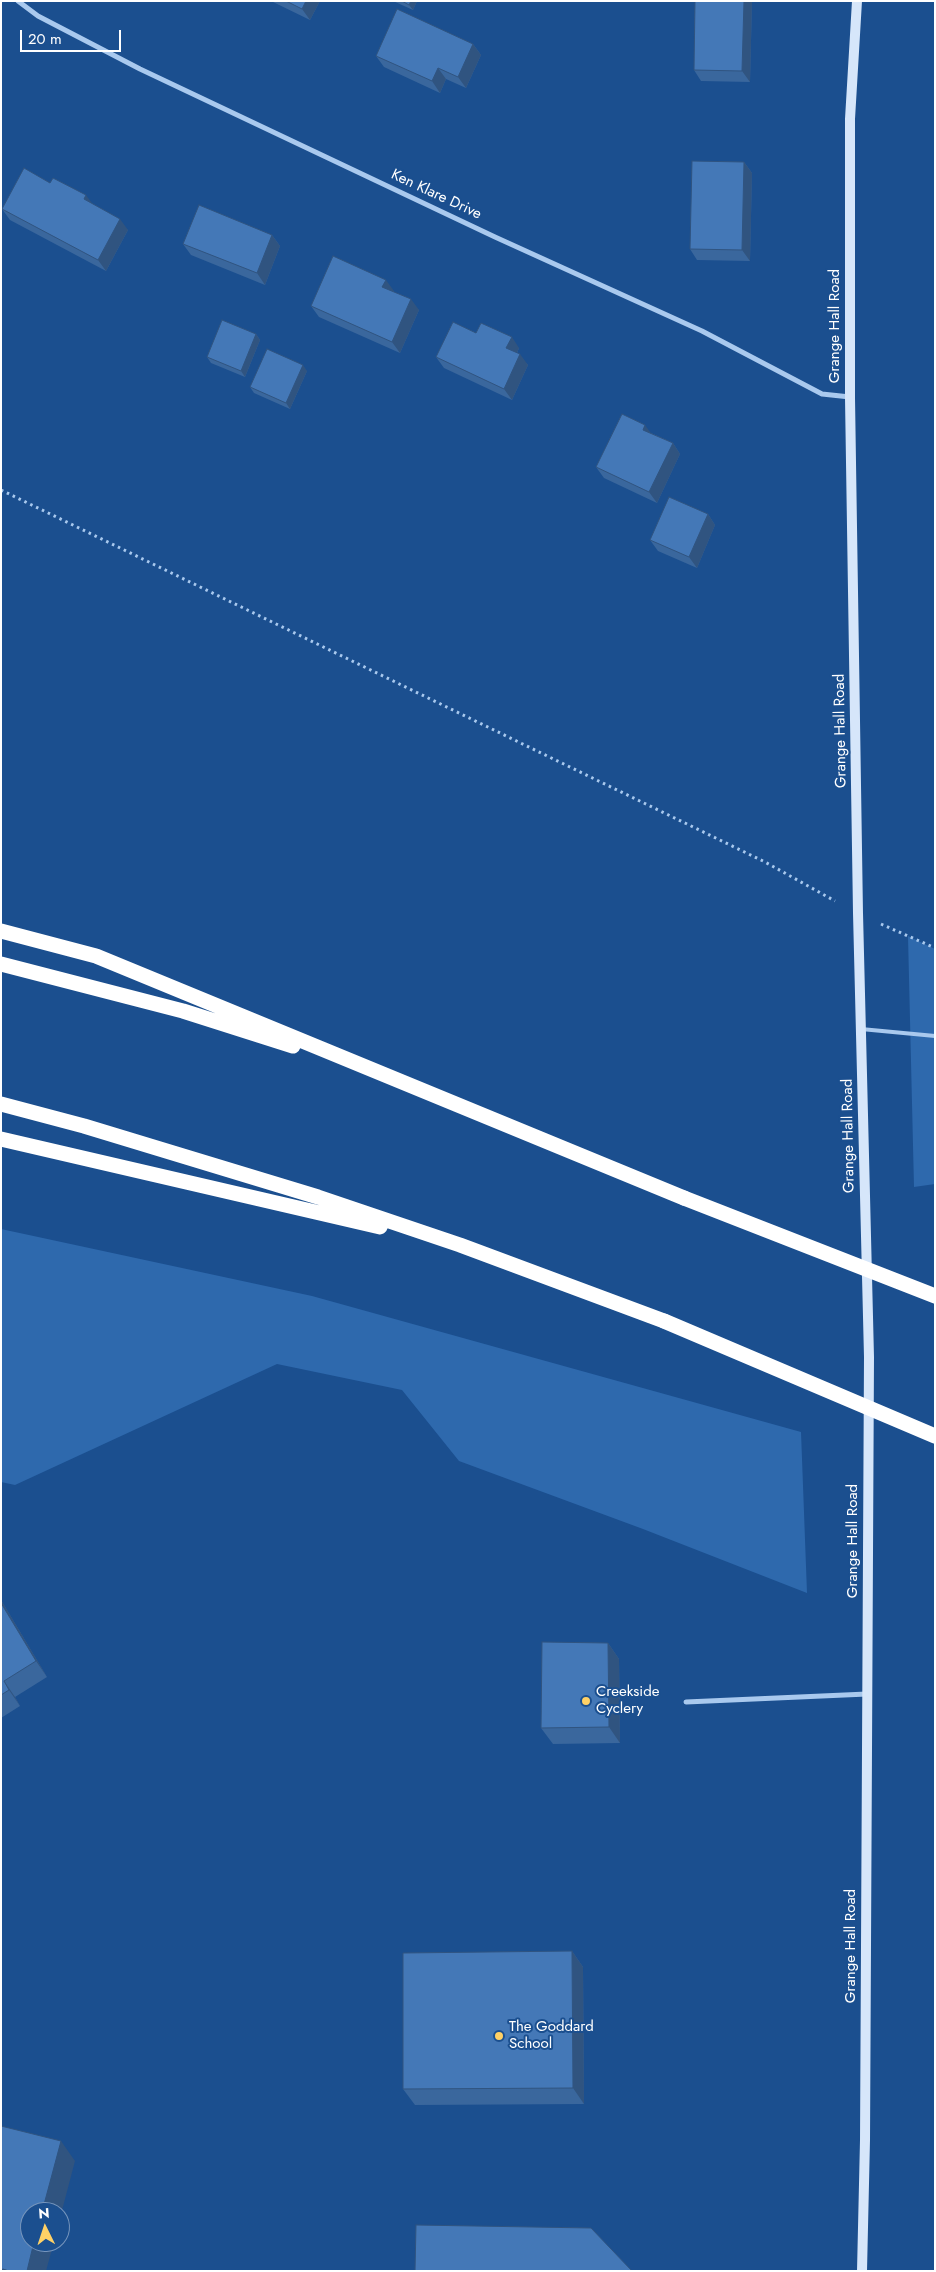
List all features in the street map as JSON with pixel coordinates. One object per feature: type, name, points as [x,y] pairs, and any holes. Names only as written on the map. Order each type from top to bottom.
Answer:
[{"type":"highway","points":[[1,932],[96,956],[684,1198],[935,1296]]},
{"type":"highway","points":[[1,964],[183,1011],[342,1062],[448,1100]]},
{"type":"highway","points":[[1,1104],[84,1126],[318,1197],[460,1245],[664,1321],[935,1436]]},
{"type":"highway","points":[[1,1138],[93,1161],[460,1245]]},
{"type":"main road","name":"Grange Hall Road","points":[[857,1],[850,119],[850,398],[858,913],[869,1357],[865,2131],[862,2271]]},
{"type":"street","name":"Ken Klare Drive","points":[[18,1],[38,16],[140,69],[486,233],[702,331],[822,394],[850,398]]},
{"type":"street","points":[[686,1702],[867,1694]]},
{"type":"lane","points":[[861,1029],[935,1036]]},
{"type":"path","points":[[1,490],[765,862],[858,913],[935,948]]},
{"type":"shaded area","points":[[908,936],[935,949],[935,1184],[914,1187]]},
{"type":"shaded area","points":[[1,1229],[312,1296],[801,1432],[807,1593],[643,1529],[459,1461],[402,1390],[277,1364],[15,1485],[1,1482]]},
{"type":"building","points":[[286,1],[306,1],[302,9]]},
{"type":"building","points":[[402,1],[411,1],[409,5]]},
{"type":"building","points":[[695,1],[744,1],[742,71],[694,70]]},
{"type":"building","points":[[397,9],[473,44],[458,77],[438,68],[432,81],[376,56]]},
{"type":"building","points":[[692,161],[744,162],[742,250],[690,249]]},
{"type":"building","points":[[24,168],[50,183],[53,178],[86,195],[84,199],[120,219],[98,260],[2,209]]},
{"type":"building","points":[[199,205],[272,235],[257,273],[183,244]]},
{"type":"building","points":[[333,256],[386,280],[382,287],[411,299],[392,342],[311,306]]},
{"type":"building","points":[[222,320],[256,334],[241,371],[207,357]]},
{"type":"building","points":[[453,322],[476,333],[481,323],[512,337],[506,348],[520,354],[504,389],[436,357]]},
{"type":"building","points":[[267,349],[303,365],[286,403],[250,387]]},
{"type":"building","points":[[622,414],[645,425],[643,430],[673,443],[649,492],[596,467]]},
{"type":"building","points":[[669,497],[708,514],[689,557],[650,540]]},
{"type":"building","points":[[1,1603],[36,1661],[4,1681],[9,1690],[1,1695]]},
{"type":"building","name":"Creekside Cyclery","points":[[542,1642],[608,1643],[609,1727],[541,1728]]},
{"type":"building","name":"The Goddard School","points":[[572,1951],[573,2088],[403,2089],[403,1953]]},
{"type":"building","points":[[1,2126],[61,2141],[45,2202],[20,2202],[20,2252],[32,2252],[27,2271],[1,2270]]},
{"type":"building","points":[[416,2225],[591,2228],[632,2271],[415,2271]]},
{"type":"place","name":"Creekside Cyclery","points":[[586,1701]]},
{"type":"place","name":"The Goddard School","points":[[499,2036]]}]
